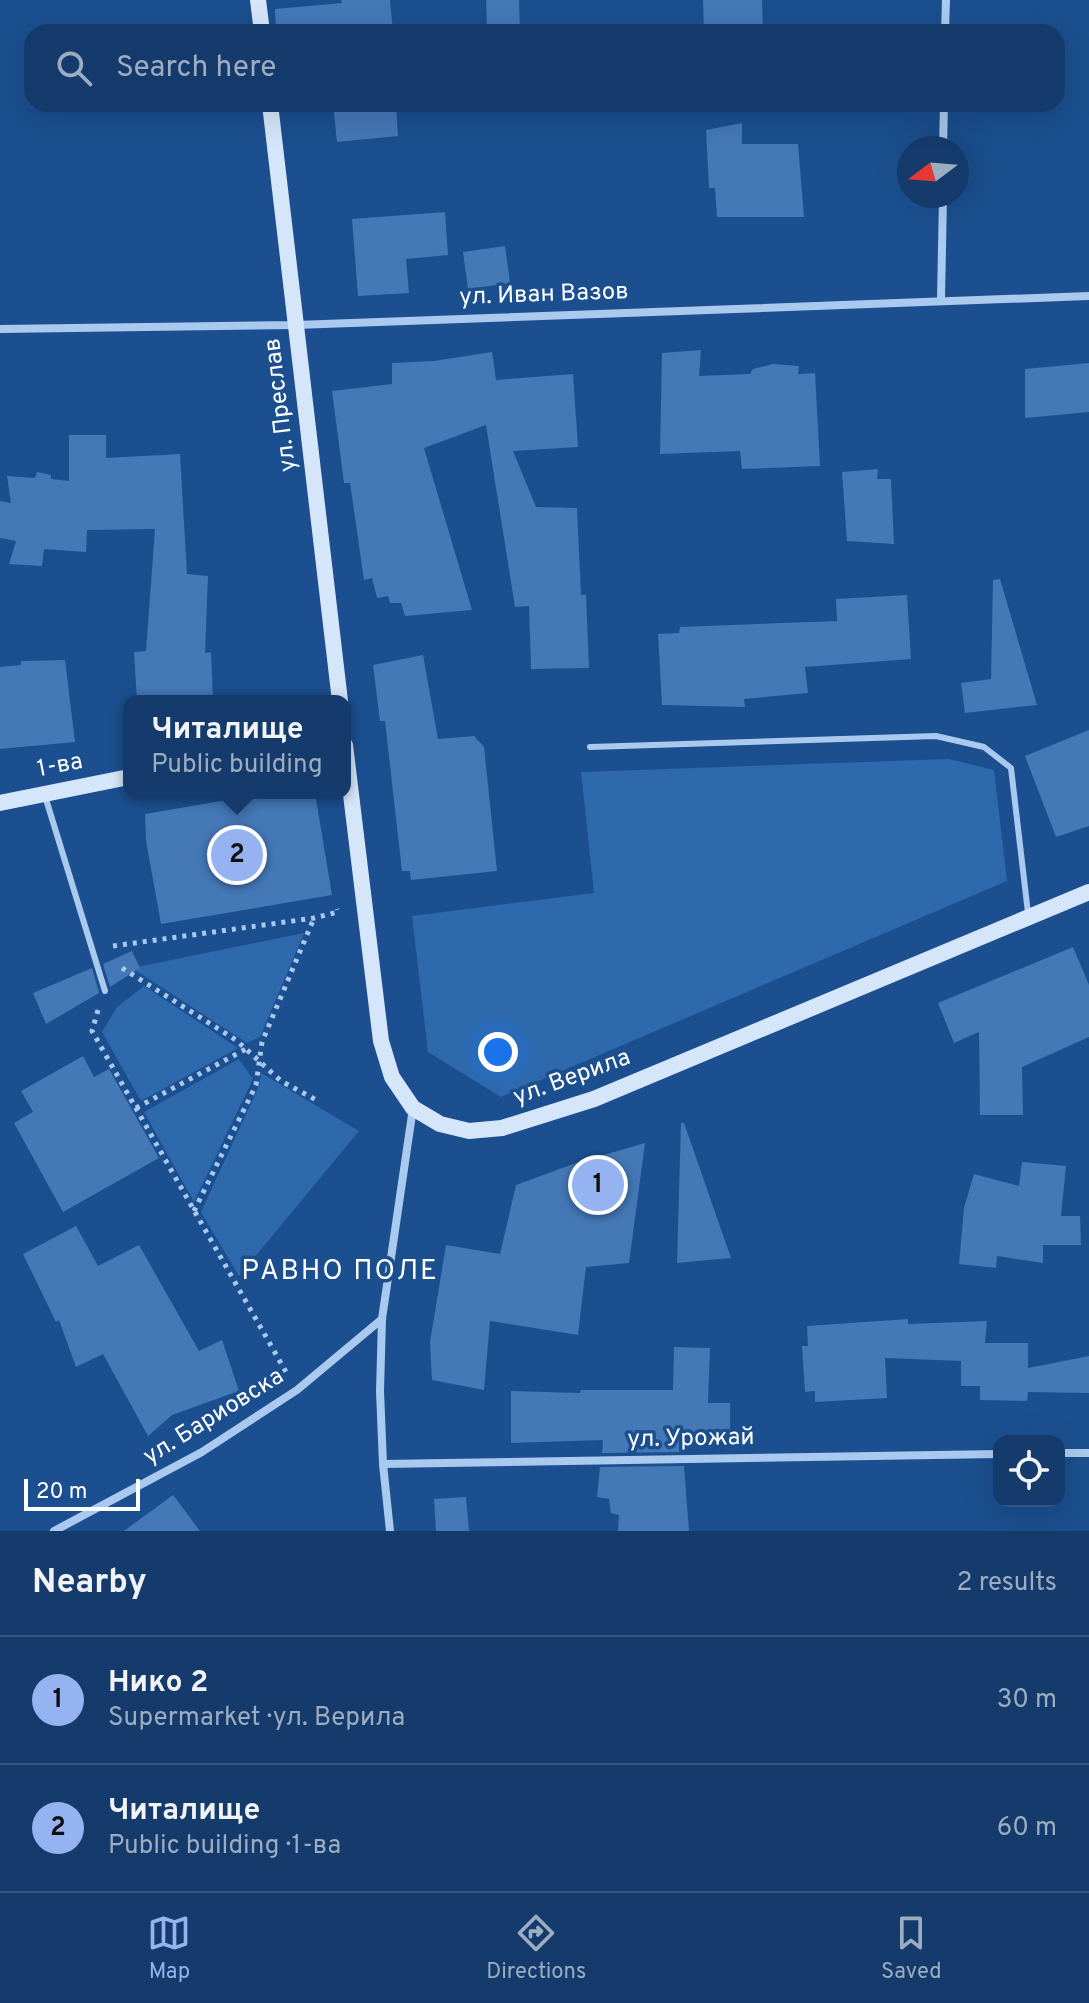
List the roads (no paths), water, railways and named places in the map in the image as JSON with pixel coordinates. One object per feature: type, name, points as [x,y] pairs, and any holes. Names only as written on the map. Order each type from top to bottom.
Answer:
[{"type":"street","points":[[258,0],[261,24]]},
{"type":"street","points":[[945,24],[946,0]]},
{"type":"street","name":"ул. Преслав","points":[[271,112],[339,695]]},
{"type":"street","points":[[943,136],[944,112]]},
{"type":"street","points":[[941,300],[943,208]]},
{"type":"street","name":"ул. Иван Вазов","points":[[0,329],[296,325],[1089,296]]},
{"type":"street","name":"1-ва","points":[[0,803],[123,778]]},
{"type":"street","name":"ул. Верила","points":[[351,795],[381,1041],[392,1077],[413,1108],[440,1124],[469,1131],[502,1128],[594,1099],[1089,892]]},
{"type":"street","points":[[390,1531],[380,1391],[382,1319],[413,1108]]},
{"type":"street","name":"ул. Бариовска","points":[[54,1531],[202,1452],[297,1390],[382,1319]]},
{"type":"street","points":[[1065,1453],[1089,1453]]},
{"type":"street","name":"ул. Урожай","points":[[383,1464],[993,1454]]},
{"type":"lane","points":[[590,747],[936,736],[984,747],[1011,768],[1028,917]]},
{"type":"lane","points":[[44,794],[105,991]]},
{"type":"place","name":"Читалище","points":[[237,855]]},
{"type":"place","name":"Нико 2","points":[[598,1185]]},
{"type":"district","name":"РАВНО ПОЛЕ","points":[[340,1272]]}]
